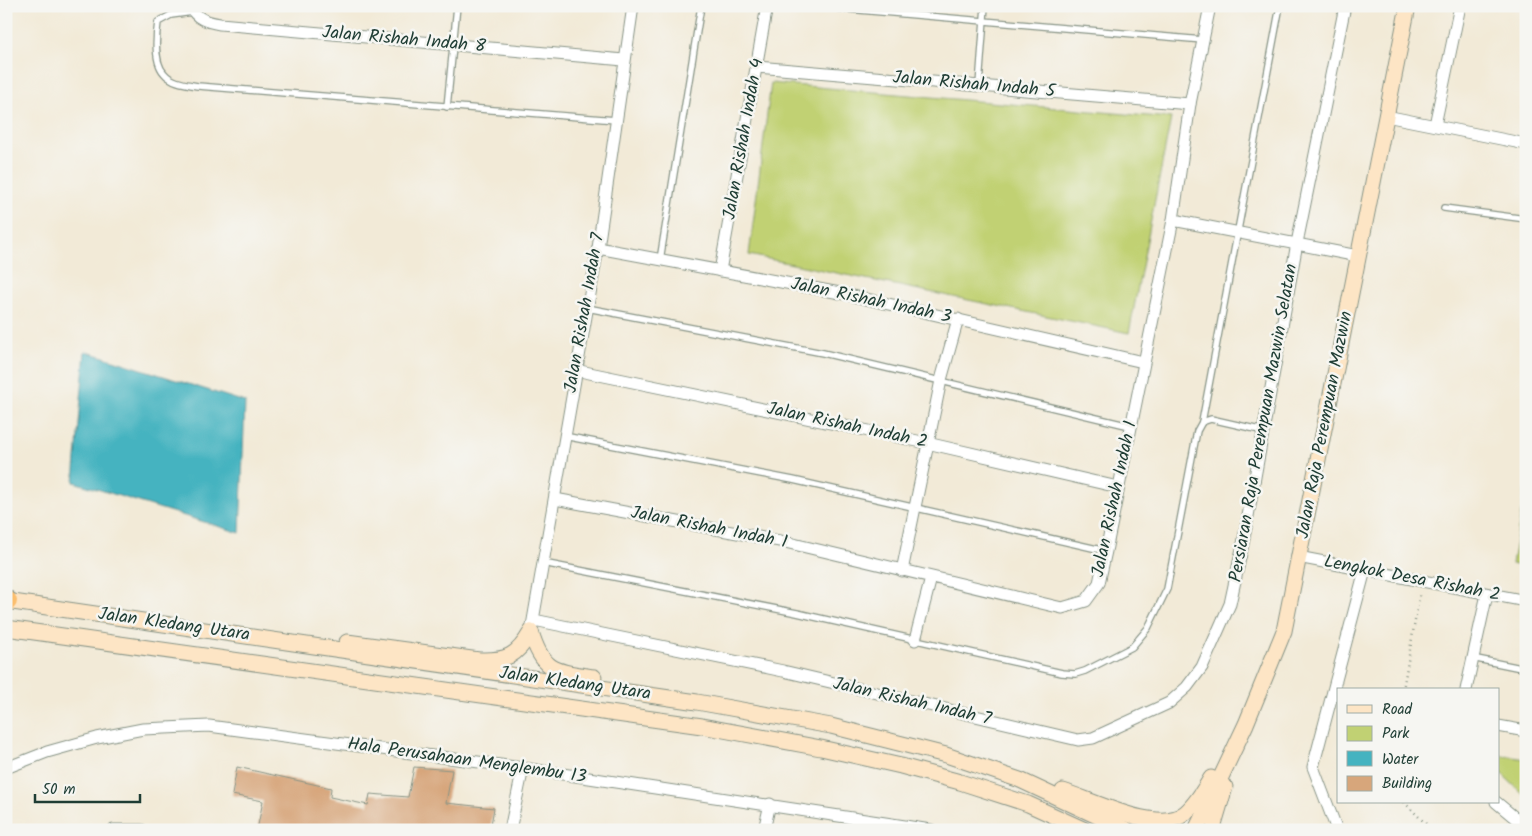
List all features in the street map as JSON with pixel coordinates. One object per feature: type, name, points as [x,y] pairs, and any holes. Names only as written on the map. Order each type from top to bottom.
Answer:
[{"type":"main road","name":"Jalan Raja Perempuan Mazwin","points":[[1196,830],[1246,724],[1284,631],[1408,6]]},
{"type":"main road","name":"Jalan Kledang Utara","points":[[7,601],[697,702],[830,726],[946,755],[1020,780],[1127,830]]},
{"type":"main road","points":[[281,641],[353,642],[479,660],[498,660],[512,655],[532,626]]},
{"type":"main road","points":[[532,626],[541,659],[558,670],[638,683],[680,694],[697,702]]},
{"type":"main road","name":"Jalan Kledang Utara","points":[[6,628],[74,636],[355,678],[702,726],[821,748],[901,766],[968,785],[1028,804],[1084,830]]},
{"type":"main road","points":[[1020,780],[1064,791],[1148,820],[1167,820],[1185,814],[1202,794],[1246,724]]},
{"type":"main road","points":[[1215,830],[1214,824],[1220,799],[1246,724]]},
{"type":"street","name":"Jalan Rishah Indah 7","points":[[633,6],[598,248],[575,370],[532,626],[783,671],[1078,740],[1093,738],[1169,703],[1187,687],[1202,668],[1230,604]]},
{"type":"street","name":"Jalan Rishah Indah 4","points":[[720,271],[767,6]]},
{"type":"street","name":"Jalan Rishah Indah 1","points":[[555,498],[785,542],[1062,608],[1086,601],[1099,583],[1106,552],[1173,220],[1190,104],[1210,6]]},
{"type":"street","name":"Persiaran Raja Perempuan Mazwin Selatan","points":[[1230,604],[1264,432],[1297,243],[1345,6]]},
{"type":"street","points":[[1435,126],[1460,6]]},
{"type":"street","name":"Jalan Rishah Indah 8","points":[[192,9],[204,21],[220,24],[624,60]]},
{"type":"street","name":"Jalan Rishah Indah 5","points":[[757,66],[1190,104]]},
{"type":"street","points":[[1386,116],[1526,144]]},
{"type":"street","points":[[1173,220],[1358,256]]},
{"type":"street","name":"Jalan Rishah Indah 3","points":[[598,248],[840,293],[1143,362]]},
{"type":"street","points":[[902,571],[941,380],[958,319]]},
{"type":"street","name":"Jalan Rishah Indah 2","points":[[575,370],[928,443],[1118,487]]},
{"type":"street","name":"Lengkok Desa Rishah 2","points":[[1298,558],[1526,601]]},
{"type":"street","points":[[1336,830],[1313,768],[1364,570]]},
{"type":"street","points":[[915,640],[930,578]]},
{"type":"street","points":[[1466,688],[1487,594]]},
{"type":"street","name":"Hala Perusahaan Menglembu 13","points":[[6,768],[47,752],[143,728],[209,726],[523,768],[770,804],[931,830]]},
{"type":"street","points":[[1500,726],[1526,731]]},
{"type":"street","points":[[510,830],[523,768]]},
{"type":"street","points":[[764,830],[770,804]]},
{"type":"street","points":[[1498,804],[1526,827]]},
{"type":"street","points":[[113,830],[142,830]]},
{"type":"lane","points":[[447,107],[455,44],[457,6]]},
{"type":"lane","points":[[660,260],[701,6]]},
{"type":"lane","points":[[813,6],[1203,40]]},
{"type":"lane","points":[[979,85],[985,6]]},
{"type":"lane","points":[[543,563],[797,613],[1062,673],[1075,674],[1132,647],[1148,628],[1167,589],[1197,430],[1202,422],[1280,6]]},
{"type":"lane","points":[[192,9],[171,15],[158,22],[156,34],[159,62],[164,73],[176,81],[198,86],[616,120]]},
{"type":"lane","points":[[1444,208],[1526,218]]},
{"type":"lane","points":[[587,308],[823,353],[1130,426]]},
{"type":"lane","points":[[1202,422],[1211,419],[1264,432]]},
{"type":"lane","points":[[564,436],[794,480],[1106,552]]},
{"type":"lane","points":[[1472,658],[1526,669]]},
{"type":"path","points":[[1403,688],[1422,580]]},
{"type":"path","points":[[1406,804],[1432,830]]},
{"type":"green space","points":[[771,83],[1171,118],[1129,333],[749,255]]},
{"type":"green space","points":[[1526,485],[1526,567],[1512,564]]},
{"type":"green space","points":[[1500,755],[1526,759],[1526,797],[1500,772]]},
{"type":"water","points":[[85,351],[245,402],[240,533],[74,482]]},
{"type":"building","points":[[237,767],[331,788],[330,797],[368,805],[370,794],[408,797],[414,767],[452,770],[446,803],[494,808],[490,830],[257,830],[263,801],[232,795]]}]
